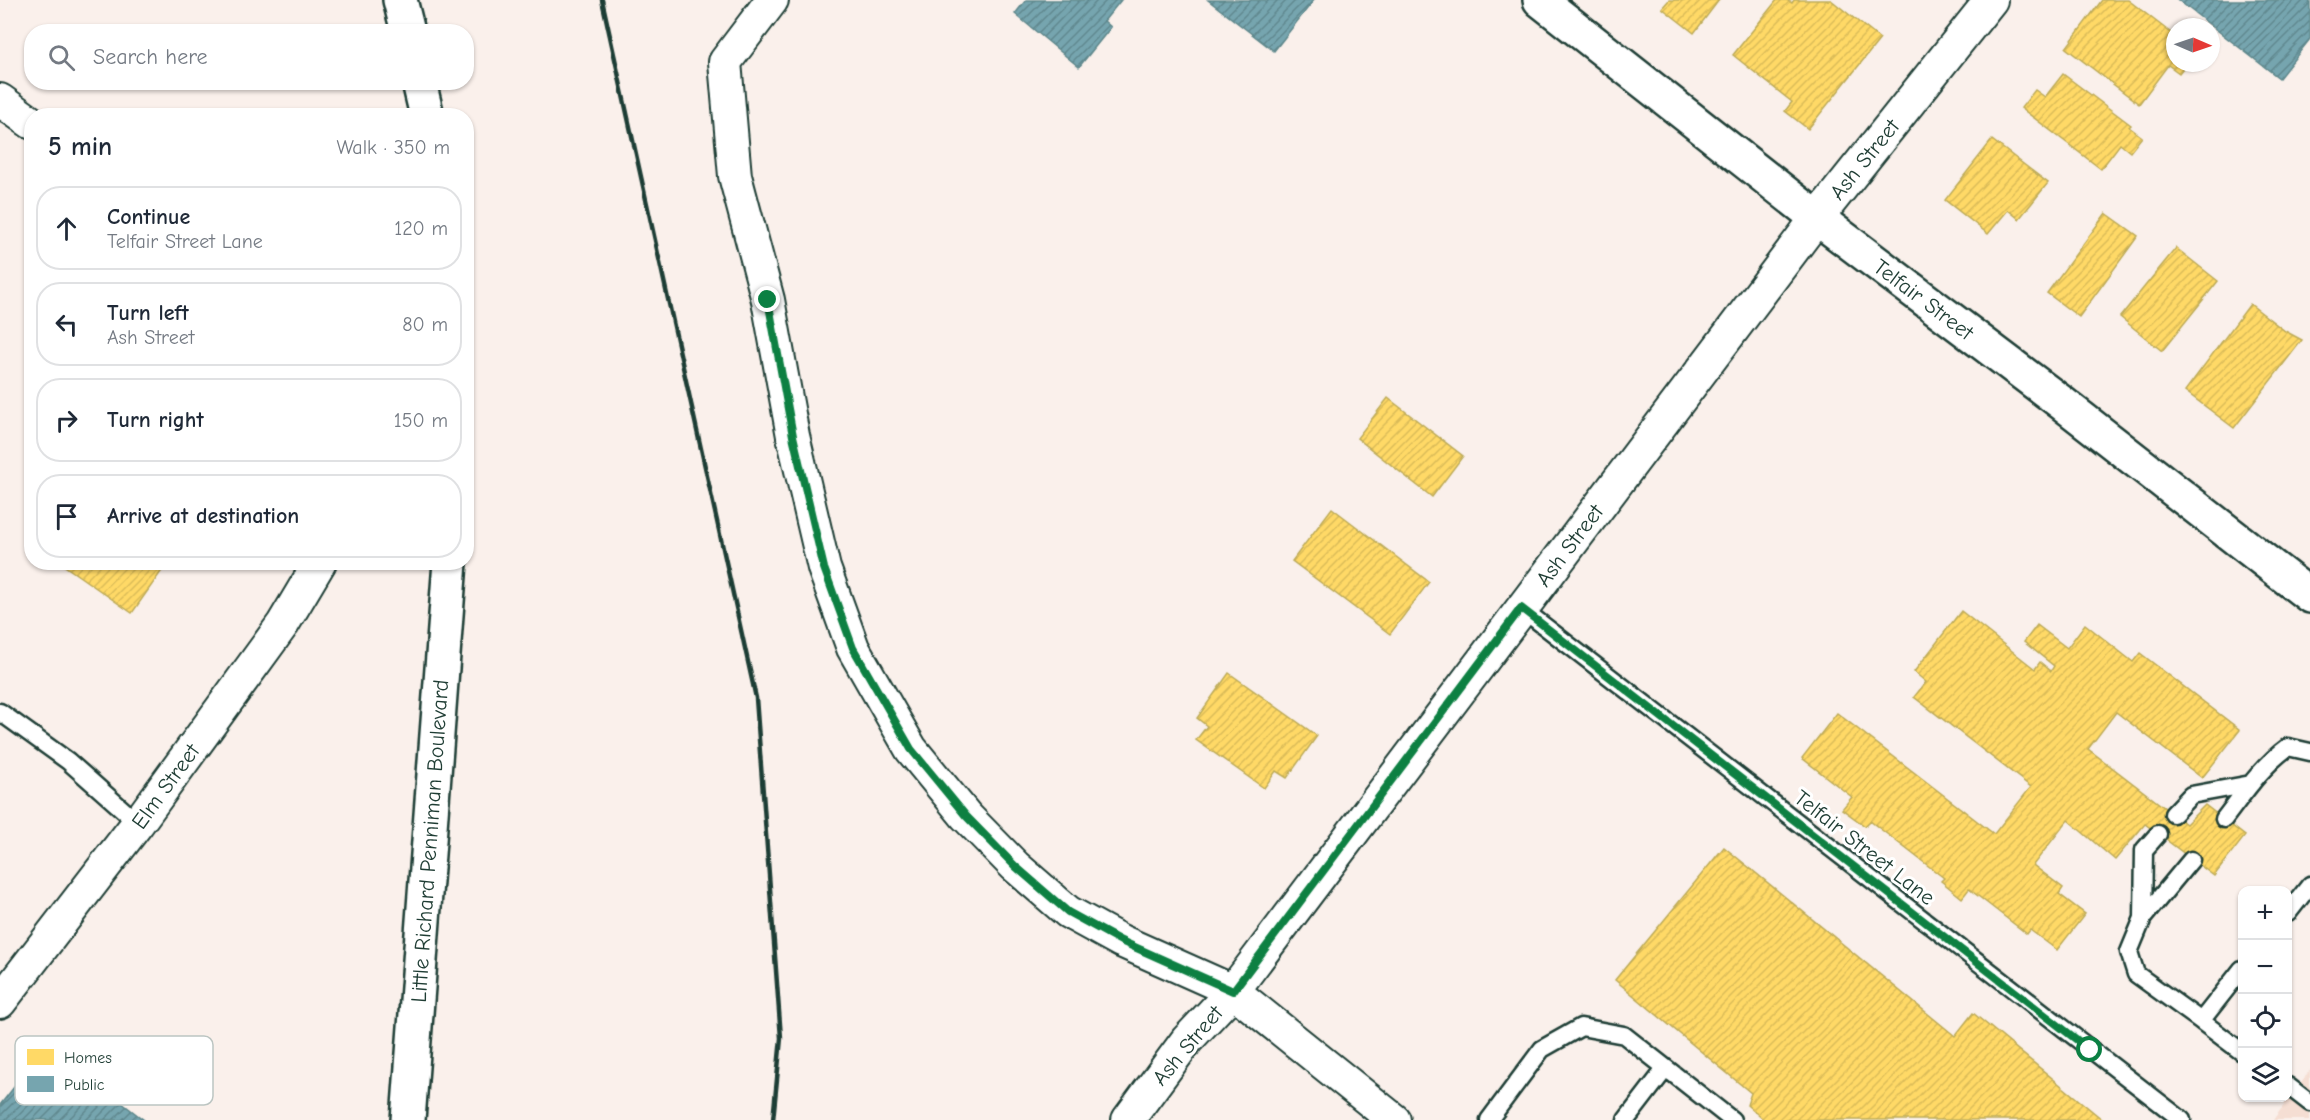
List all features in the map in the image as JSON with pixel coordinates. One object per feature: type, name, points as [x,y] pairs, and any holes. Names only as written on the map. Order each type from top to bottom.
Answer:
[{"type":"street","points":[[400,0],[406,24]]},
{"type":"street","points":[[772,0],[725,62],[735,176],[768,300],[793,436],[824,568],[853,648],[911,749],[966,816],[1015,866],[1068,912],[1121,941],[1233,991],[1394,1120]]},
{"type":"street","name":"Telfair Street","points":[[1540,0],[1817,218],[2062,403],[2310,596]]},
{"type":"street","name":"Ash Street","points":[[1128,1120],[1187,1040],[1233,991],[1817,218],[1991,0]]},
{"type":"street","points":[[421,90],[425,108]]},
{"type":"street","points":[[0,100],[24,117]]},
{"type":"street","name":"Elm Street","points":[[0,1002],[138,822],[283,624],[315,570]]},
{"type":"street","name":"Little Richard Penniman Boulevard","points":[[408,1120],[449,570]]},
{"type":"lane","name":"Telfair Street Lane","points":[[1521,608],[2182,1120]]},
{"type":"lane","points":[[0,712],[68,761],[138,822]]},
{"type":"lane","points":[[2224,819],[2273,758],[2288,747],[2310,752]]},
{"type":"lane","points":[[2173,814],[2191,795],[2250,784]]},
{"type":"lane","points":[[2143,918],[2144,850],[2158,834]]},
{"type":"lane","points":[[2191,860],[2143,918],[2129,952],[2136,974],[2238,1049]]},
{"type":"lane","points":[[2292,908],[2310,885]]},
{"type":"lane","points":[[2201,1021],[2238,974]]},
{"type":"lane","points":[[1489,1120],[1542,1048],[1581,1027],[1624,1035],[1732,1120]]},
{"type":"lane","points":[[1626,1120],[1666,1068]]},
{"type":"lane","points":[[2292,1089],[2310,1103]]},
{"type":"shaded area","points":[[2310,1070],[2310,1120],[2273,1120],[2286,1102],[2292,1102],[2292,1094]]},
{"type":"building: Homes","points":[[1669,0],[1719,0],[1694,33],[1662,8]]},
{"type":"building: Homes","points":[[1777,0],[1787,0],[1792,3],[1794,0],[1831,0],[1880,39],[1808,129],[1785,111],[1792,102],[1733,55]]},
{"type":"building: Homes","points":[[2102,0],[2128,0],[2166,29],[2166,68],[2139,104],[2066,48]]},
{"type":"building: Homes","points":[[2063,74],[2131,125],[2129,127],[2142,137],[2130,152],[2120,144],[2101,169],[2021,108],[2035,90],[2045,97]]},
{"type":"building: Homes","points":[[1992,140],[2048,183],[2019,219],[2008,210],[1988,234],[1945,200]]},
{"type":"building: Homes","points":[[2106,213],[2138,236],[2079,317],[2047,293]]},
{"type":"building: Homes","points":[[2176,248],[2218,281],[2162,351],[2120,317]]},
{"type":"building: Homes","points":[[2250,304],[2285,331],[2302,340],[2234,428],[2185,391]]},
{"type":"building: Homes","points":[[1388,398],[1463,456],[1432,497],[1357,438]]},
{"type":"building: Homes","points":[[1332,508],[1429,582],[1390,634],[1292,561]]},
{"type":"building: Homes","points":[[70,570],[162,570],[132,613]]},
{"type":"building: Homes","points":[[1961,611],[2035,669],[2040,662],[2051,671],[2054,666],[2024,642],[2037,625],[2067,648],[2085,624],[2133,662],[2140,653],[2240,730],[2202,778],[2116,712],[2088,749],[2186,824],[2205,805],[2245,836],[2214,876],[2145,824],[2115,860],[2068,820],[2033,865],[2063,888],[2059,894],[2085,914],[2057,950],[2030,930],[2027,934],[1969,889],[1962,898],[1941,881],[1944,878],[1870,821],[1865,826],[1842,809],[1852,797],[1802,758],[1837,713],[1994,834],[2031,787],[1914,697],[1926,682],[1914,672]]},
{"type":"building: Homes","points":[[1229,673],[1317,736],[1287,778],[1276,771],[1264,788],[1196,740],[1207,726],[1197,718]]},
{"type":"building: Homes","points":[[1724,847],[1955,1036],[1973,1013],[2103,1120],[1764,1120],[1747,1105],[1751,1093],[1615,980]]},
{"type":"building: Public","points":[[1026,0],[1121,0],[1104,21],[1111,27],[1079,67],[1015,14]]},
{"type":"building: Public","points":[[1208,0],[1314,0],[1274,51]]},
{"type":"building: Public","points":[[2178,0],[2307,0],[2310,2],[2310,39],[2279,78],[2220,32],[2220,18],[2201,18]]},
{"type":"building: Public","points":[[15,1086],[15,1105],[125,1105],[144,1120],[0,1120],[0,1105]]},
{"type":"railway","points":[[602,0],[756,698],[781,1038],[773,1120]]},
{"type":"route","points":[[768,300],[793,436],[824,568],[853,648],[911,749],[966,816],[1015,866],[1068,912],[1121,941],[1233,991],[1521,608],[2090,1050]]}]
